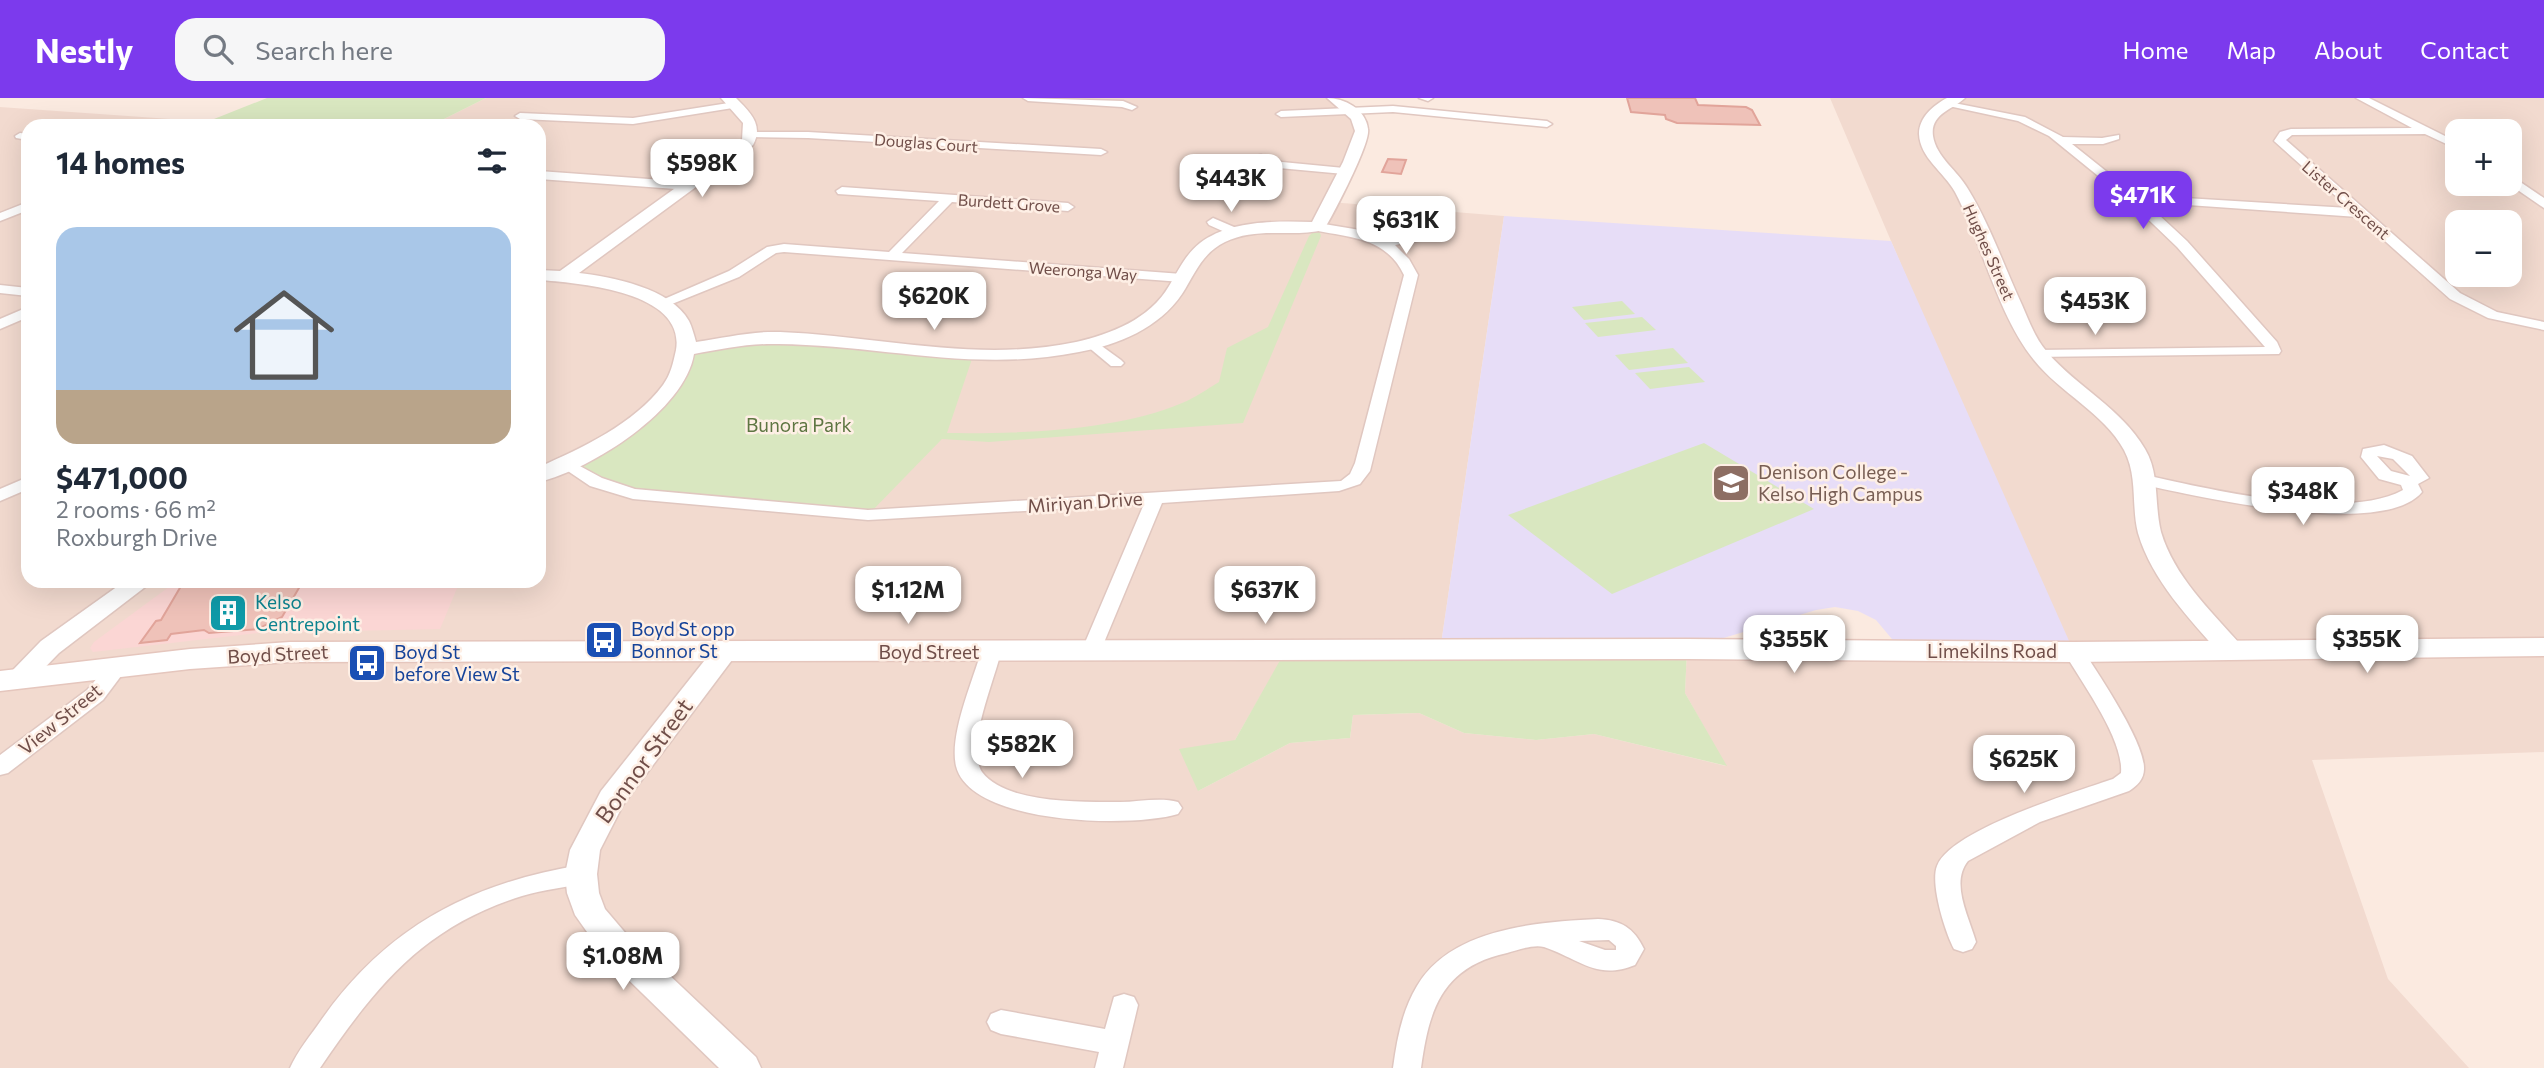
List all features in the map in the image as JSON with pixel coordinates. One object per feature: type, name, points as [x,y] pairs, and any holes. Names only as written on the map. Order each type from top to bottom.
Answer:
[{"type":"main road","name":"Limekilns Road","points":[[1440,651],[1687,649],[2074,652],[2544,647]]},
{"type":"main road","name":"Boyd Street","points":[[10,680],[117,667],[290,652],[1440,651]]},
{"type":"street","points":[[1028,98],[1123,104],[1132,107]]},
{"type":"street","points":[[1318,227],[1362,131],[1349,110],[1334,98]]},
{"type":"street","points":[[1417,112],[1426,98]]},
{"type":"street","points":[[2361,98],[2445,140]]},
{"type":"street","points":[[520,116],[633,121],[731,101],[750,120],[751,135],[743,146],[564,276]]},
{"type":"street","points":[[1953,101],[2021,119],[2044,128],[2061,140],[2133,198],[2202,263],[2272,345],[2274,351],[2038,354]]},
{"type":"street","name":"Hughes Street","points":[[1953,101],[1928,121],[1928,143],[1959,187],[2025,332],[2038,354],[2053,372],[2127,437],[2137,452],[2145,480],[2146,515],[2150,534],[2164,566],[2231,650]]},
{"type":"street","points":[[1281,114],[1349,110],[1417,112],[1547,124]]},
{"type":"street","name":"Lister Crescent","points":[[2426,131],[2307,131],[2291,132],[2280,137],[2284,145],[2465,303],[2510,320],[2544,326]]},
{"type":"street","name":"Douglas Court","points":[[751,135],[799,134],[1101,152]]},
{"type":"street","points":[[2061,140],[2108,140],[2115,137]]},
{"type":"street","points":[[1279,165],[1344,171]]},
{"type":"street","points":[[546,175],[690,186]]},
{"type":"street","points":[[2522,188],[2544,204]]},
{"type":"street","name":"Burdett Grove","points":[[842,191],[1068,207]]},
{"type":"street","name":"Burdett Grove","points":[[892,256],[949,198]]},
{"type":"street","points":[[2133,198],[2361,213]]},
{"type":"street","points":[[0,217],[21,209]]},
{"type":"street","points":[[1213,222],[1236,233]]},
{"type":"street","name":"Miriyan Drive","points":[[565,463],[596,482],[634,494],[868,515],[1324,488],[1356,481],[1364,463],[1411,275],[1399,254],[1384,243],[1349,231],[1285,227],[1236,233],[1203,250],[1193,260],[1169,300],[1147,320],[1122,333],[1048,353],[994,356],[769,338],[686,349]]},
{"type":"street","name":"Miriyan Drive","points":[[1384,243],[1423,236]]},
{"type":"street","name":"Weeronga Way","points":[[662,303],[734,274],[778,249],[792,248],[1182,278]]},
{"type":"street","points":[[546,275],[612,284],[662,303],[681,322],[686,349],[682,370],[652,407],[621,431],[546,472]]},
{"type":"street","points":[[0,289],[21,291]]},
{"type":"street","points":[[0,325],[21,315]]},
{"type":"street","points":[[1092,343],[1116,363]]},
{"type":"street","points":[[2145,480],[2232,499],[2309,508],[2371,506],[2399,501],[2413,492],[2408,482]]},
{"type":"street","points":[[0,496],[21,486]]},
{"type":"street","points":[[1091,652],[1155,498]]},
{"type":"street","points":[[10,680],[50,647],[131,588]]},
{"type":"street","name":"Bonnor Street","points":[[725,652],[611,799],[585,850],[581,874],[583,893],[591,915],[616,946],[743,1068]]},
{"type":"street","points":[[991,652],[966,743],[966,758],[971,775],[986,789],[1009,799],[1073,810],[1108,813],[1170,808]]},
{"type":"street","points":[[1963,942],[1947,885],[1948,868],[1959,854],[2032,816],[2121,785],[2130,780],[2134,771],[2130,751],[2074,652]]},
{"type":"street","name":"View Street","points":[[0,767],[95,695],[117,667]]},
{"type":"street","points":[[304,1068],[358,992],[388,962],[430,929],[492,896],[556,877],[581,874]]},
{"type":"street","points":[[1407,1068],[1414,1024],[1421,1002],[1432,984],[1446,969],[1483,948],[1545,936]]},
{"type":"street","points":[[1001,1022],[1113,1056],[1125,1005]]},
{"type":"shaded area","points":[[486,98],[1334,98],[1349,109],[1362,131],[1330,202],[1504,216],[1440,651],[1284,655],[1235,740],[1198,791],[1290,743],[1350,738],[1353,715],[1419,713],[1464,733],[1536,740],[1594,734],[1726,766],[1685,693],[1687,649],[1902,651],[1938,351],[1830,98],[2544,98],[2544,752],[2312,760],[2388,979],[2469,1068],[0,1068],[0,107],[172,119],[21,119],[21,588],[546,588],[546,119],[444,119]]},
{"type":"shaded area","name":"Denison College - Kelso High Campus","points":[[1504,216],[1891,241],[2074,652],[1902,651],[1876,620],[1858,611],[1835,607],[1816,610],[1687,649],[1440,651]]},
{"type":"shaded area","points":[[167,588],[457,588],[440,629],[258,633],[93,652],[90,648],[94,642]]},
{"type":"green space","points":[[267,98],[486,98],[444,119],[214,119]]},
{"type":"green space","name":"Bunora Park","points":[[1318,227],[1321,236],[1243,423],[989,442],[942,439],[868,515],[633,494],[565,463],[652,407],[686,349],[769,338],[973,356],[947,433],[1066,429],[1128,420],[1156,412],[1187,401],[1219,382],[1227,348],[1268,327],[1309,236]]},
{"type":"green space","points":[[1622,301],[1635,314],[1584,320],[1572,307]]},
{"type":"green space","points":[[1642,317],[1656,330],[1598,337],[1585,323]]},
{"type":"green space","points":[[1673,348],[1688,363],[1629,370],[1615,355]]},
{"type":"green space","points":[[1689,367],[1705,382],[1650,389],[1635,373]]},
{"type":"green space","points":[[1704,443],[1814,509],[1612,594],[1508,515]]},
{"type":"green space","points":[[1687,649],[1685,693],[1727,766],[1594,734],[1536,740],[1464,733],[1419,713],[1353,715],[1350,738],[1290,743],[1198,791],[1179,749],[1235,740],[1283,655]]},
{"type":"building","points":[[1627,98],[1695,98],[1698,105],[1746,107],[1752,110],[1760,125],[1677,123],[1666,119],[1665,115],[1631,112]]},
{"type":"building","points":[[1388,159],[1406,160],[1401,174],[1382,172]]},
{"type":"building","name":"Kelso Centrepoint","points":[[180,588],[299,588],[282,617],[258,629],[209,633],[204,630],[171,634],[167,640],[140,643],[156,621],[161,620]]},
{"type":"place","name":"Denison College - Kelso High Campus","points":[[1731,483]]},
{"type":"place","name":"Kelso Centrepoint","points":[[228,613]]},
{"type":"place","name":"Boyd St opp Bonnor St","points":[[604,640]]},
{"type":"place","name":"Boyd St before View St","points":[[367,663]]}]
